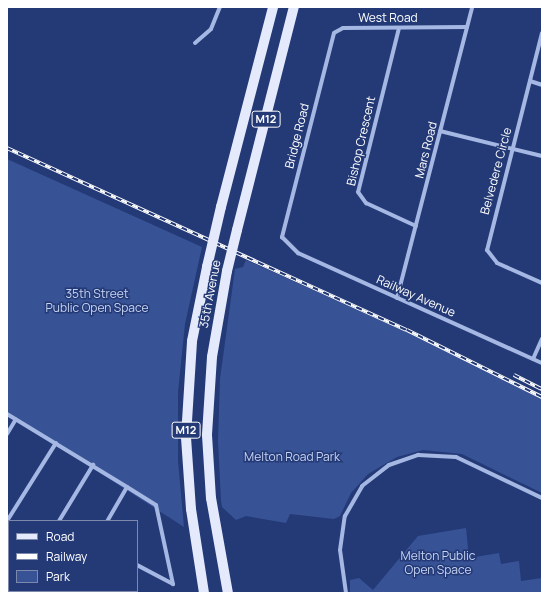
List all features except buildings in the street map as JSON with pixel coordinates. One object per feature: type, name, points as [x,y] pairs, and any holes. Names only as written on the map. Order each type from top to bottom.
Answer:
[{"type":"main road","name":"35th Avenue","points":[[204,593],[191,509],[186,436],[192,341],[221,207],[273,7]]},
{"type":"main road","name":"35th Avenue","points":[[228,593],[211,498],[207,435],[212,356],[227,272],[294,7]]},
{"type":"street","points":[[195,43],[211,29],[220,7]]},
{"type":"street","name":"Mars Road","points":[[397,298],[472,7]]},
{"type":"street","name":"West Road","points":[[334,33],[343,28],[467,27]]},
{"type":"street","name":"Bishop Crescent","points":[[399,28],[358,192],[366,203],[416,226]]},
{"type":"street","name":"Bridge Road","points":[[284,243],[282,232],[334,33]]},
{"type":"street","name":"Belvedere Circle","points":[[542,33],[487,250],[496,263],[542,283]]},
{"type":"street","points":[[530,81],[542,85]]},
{"type":"street","points":[[440,131],[542,156]]},
{"type":"street","name":"Railway Avenue","points":[[284,243],[397,298],[542,363]]},
{"type":"street","points":[[533,359],[542,339]]},
{"type":"street","points":[[7,414],[156,506],[173,584],[138,566]]},
{"type":"street","points":[[7,434],[16,419]]},
{"type":"street","points":[[7,521],[56,443]]},
{"type":"street","points":[[346,593],[340,550],[345,516],[362,486],[389,465],[418,455],[456,457],[491,471],[542,498]]},
{"type":"street","points":[[60,520],[93,466]]},
{"type":"street","points":[[108,520],[127,487]]},
{"type":"green space","name":"35th Street Public Open Space","points":[[7,159],[202,247],[185,324],[178,392],[178,461],[184,527],[7,413]]},
{"type":"green space","name":"Melton Road Park","points":[[246,260],[456,354],[542,399],[542,493],[462,454],[423,450],[397,457],[368,474],[351,493],[340,516],[334,519],[290,514],[286,523],[246,516],[236,520],[222,507],[221,501],[218,441],[220,379],[235,269],[243,267]]},
{"type":"green space","name":"Melton Public Open Space","points":[[466,528],[469,558],[499,553],[501,564],[519,561],[521,581],[542,578],[542,593],[350,593],[350,580],[359,578],[373,590],[418,536]]},
{"type":"railway","points":[[7,148],[407,330],[542,397]]},
{"type":"railway","points":[[514,375],[542,389]]}]
